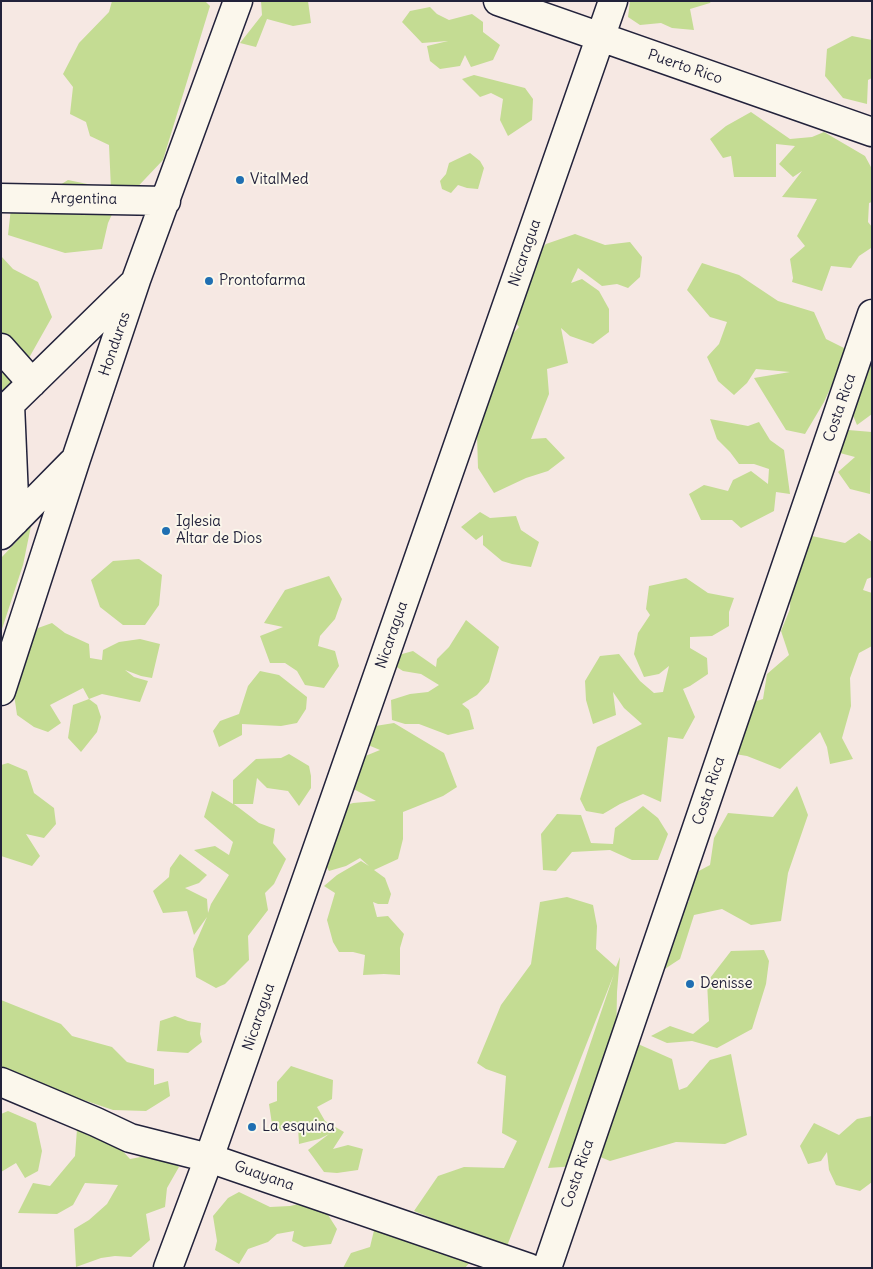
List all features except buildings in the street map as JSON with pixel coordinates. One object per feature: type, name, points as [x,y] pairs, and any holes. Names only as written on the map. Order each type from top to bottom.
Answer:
[{"type":"street","name":"Honduras","points":[[1,691],[136,280],[238,1]]},
{"type":"street","name":"Puerto Rico","points":[[498,1],[872,132]]},
{"type":"street","name":"Nicaragua","points":[[168,1268],[209,1158],[613,1]]},
{"type":"street","name":"Argentina","points":[[1,198],[166,201]]},
{"type":"street","points":[[8,528],[6,408],[136,280]]},
{"type":"street","name":"Costa Rica","points":[[546,1268],[872,314]]},
{"type":"street","points":[[1,348],[32,383]]},
{"type":"street","points":[[8,528],[76,460]]},
{"type":"street","name":"Guayana","points":[[1,1082],[130,1138],[209,1158],[529,1268]]},
{"type":"green space","points":[[112,1],[205,1],[210,6],[163,160],[127,198],[111,189],[109,145],[90,136],[86,122],[70,114],[73,87],[63,74],[79,43],[109,12]]},
{"type":"green space","points":[[261,1],[308,1],[311,23],[293,26],[267,19],[256,47],[240,43],[262,15]]},
{"type":"green space","points":[[630,1],[711,1],[710,3],[690,9],[694,30],[672,28],[661,23],[640,25],[628,17]]},
{"type":"green space","points":[[430,7],[437,14],[449,20],[472,14],[483,22],[483,32],[500,45],[493,60],[471,67],[465,55],[460,66],[440,69],[430,61],[427,46],[448,41],[422,43],[402,22],[410,11]]},
{"type":"green space","points":[[852,36],[872,40],[872,78],[868,80],[867,104],[843,98],[825,76],[827,49]]},
{"type":"green space","points":[[474,75],[525,88],[533,99],[532,120],[508,136],[500,120],[503,99],[491,93],[480,97],[462,79]]},
{"type":"green space","points":[[751,112],[790,139],[812,137],[824,132],[865,156],[872,169],[872,202],[869,203],[868,222],[872,227],[871,248],[859,256],[851,268],[831,266],[822,291],[792,282],[790,259],[805,246],[797,236],[817,199],[782,197],[802,171],[793,177],[779,164],[795,146],[776,144],[776,177],[734,177],[731,156],[723,158],[710,139],[726,126]]},
{"type":"green space","points":[[470,153],[480,161],[484,168],[478,189],[458,185],[451,193],[442,189],[440,181],[446,174],[449,163]]},
{"type":"green space","points":[[68,180],[97,186],[114,210],[108,223],[102,249],[65,253],[8,235],[11,208],[39,198]]},
{"type":"green space","points":[[575,234],[605,245],[630,242],[642,257],[640,277],[628,288],[617,284],[602,286],[578,268],[571,283],[582,279],[599,291],[609,309],[609,332],[593,344],[570,336],[561,328],[568,363],[547,369],[549,394],[531,439],[546,438],[565,458],[548,471],[526,478],[494,493],[478,468],[477,435],[488,361],[519,327],[506,309],[518,272],[546,244]]},
{"type":"green space","points":[[1,256],[13,269],[38,282],[52,317],[16,381],[1,394]]},
{"type":"green space","points":[[702,263],[739,275],[778,301],[814,312],[826,339],[848,350],[824,402],[805,434],[786,430],[754,378],[790,372],[756,369],[747,383],[734,395],[718,381],[707,357],[719,344],[727,322],[710,317],[687,290]]},
{"type":"green space","points":[[872,359],[872,414],[857,425],[852,413],[857,391]]},
{"type":"green space","points":[[710,419],[748,426],[759,422],[770,440],[784,450],[790,494],[776,492],[774,511],[741,528],[732,520],[701,520],[689,494],[704,485],[728,491],[733,480],[751,471],[768,484],[769,469],[754,464],[739,464],[717,439]]},
{"type":"green space","points":[[848,430],[872,432],[870,494],[850,489],[838,472],[855,457],[840,453]]},
{"type":"green space","points":[[480,512],[490,518],[516,516],[521,530],[539,542],[531,567],[502,561],[483,545],[483,535],[476,540],[461,527]]},
{"type":"green space","points":[[31,526],[23,565],[1,632],[1,558]]},
{"type":"green space","points":[[859,533],[872,542],[872,577],[867,579],[863,590],[872,593],[872,646],[859,653],[850,678],[851,706],[842,738],[853,759],[830,764],[827,747],[820,732],[780,769],[747,756],[723,752],[741,706],[763,699],[767,674],[789,655],[781,631],[790,609],[791,578],[807,535],[845,543]]},
{"type":"green space","points":[[139,559],[162,575],[159,605],[145,625],[123,625],[100,607],[91,580],[113,561]]},
{"type":"green space","points":[[329,576],[342,599],[335,619],[320,636],[318,646],[335,651],[339,666],[324,688],[305,685],[297,671],[285,663],[270,663],[260,636],[283,627],[264,623],[285,590]]},
{"type":"green space","points":[[686,578],[708,593],[734,598],[729,612],[729,626],[712,636],[690,637],[690,648],[707,658],[708,674],[683,689],[695,717],[683,739],[668,737],[661,802],[643,794],[603,814],[586,811],[580,799],[597,747],[642,724],[624,708],[613,692],[616,715],[593,724],[586,700],[585,681],[600,656],[619,654],[640,681],[654,693],[663,692],[669,666],[659,674],[644,677],[634,654],[638,633],[650,615],[646,609],[649,586]]},
{"type":"green space","points":[[466,620],[499,647],[489,682],[477,695],[462,704],[469,710],[474,729],[448,735],[419,724],[405,724],[392,720],[391,700],[410,694],[428,692],[439,685],[421,674],[403,671],[384,659],[413,651],[436,667],[437,659],[449,647]]},
{"type":"green space","points":[[52,623],[65,633],[89,644],[90,658],[102,660],[103,650],[119,642],[140,639],[160,644],[152,678],[125,670],[134,677],[148,681],[140,702],[102,694],[89,699],[83,688],[50,705],[61,723],[48,732],[34,727],[17,715],[13,687],[20,681],[27,650],[38,628]]},
{"type":"green space","points":[[260,671],[279,675],[307,697],[306,709],[297,723],[281,726],[242,724],[242,735],[219,747],[213,731],[220,721],[239,714],[248,686]]},
{"type":"green space","points":[[89,699],[97,705],[101,717],[97,732],[81,752],[68,738],[73,705]]},
{"type":"green space","points":[[394,723],[444,753],[457,787],[443,796],[403,812],[403,839],[398,859],[374,870],[385,878],[391,894],[388,904],[373,902],[377,917],[388,916],[404,934],[400,948],[400,975],[363,975],[365,955],[353,952],[339,952],[333,942],[327,920],[335,893],[324,886],[337,875],[361,861],[369,866],[360,858],[346,866],[329,871],[317,850],[331,810],[353,803],[376,801],[348,786],[348,763],[380,750],[356,740],[369,727]]},
{"type":"green space","points":[[289,754],[309,766],[311,776],[311,788],[299,806],[288,791],[267,788],[257,778],[253,804],[234,804],[259,823],[275,829],[273,843],[286,859],[274,884],[265,893],[268,910],[248,936],[249,960],[225,984],[216,988],[196,977],[193,949],[207,917],[194,935],[187,911],[163,913],[153,891],[169,877],[170,868],[180,854],[207,875],[199,883],[185,888],[207,899],[208,913],[211,904],[229,875],[194,850],[215,846],[229,855],[233,842],[204,817],[212,791],[233,804],[233,780],[256,759],[281,758]]},
{"type":"green space","points":[[8,763],[27,771],[34,793],[54,808],[56,824],[44,838],[26,834],[40,856],[32,866],[1,856],[1,765]]},
{"type":"green space","points":[[797,786],[808,815],[788,873],[781,921],[751,925],[722,909],[694,915],[680,959],[651,978],[667,932],[689,901],[682,880],[710,865],[714,838],[728,813],[773,817]]},
{"type":"green space","points":[[643,806],[658,818],[668,834],[658,860],[632,860],[610,850],[572,852],[556,871],[543,870],[541,834],[557,814],[581,815],[591,843],[613,844],[615,828]]},
{"type":"green space","points":[[567,897],[593,905],[597,926],[596,949],[616,967],[620,957],[616,1047],[638,1044],[672,1059],[679,1090],[687,1087],[710,1060],[731,1054],[747,1135],[725,1144],[676,1142],[610,1161],[593,1154],[576,1166],[548,1168],[614,974],[507,1246],[488,1241],[414,1211],[438,1176],[464,1167],[504,1168],[517,1141],[502,1133],[506,1076],[486,1069],[477,1063],[501,1005],[531,964],[540,902]]},
{"type":"green space","points":[[764,950],[769,961],[766,984],[752,1029],[717,1048],[692,1041],[667,1043],[651,1036],[670,1026],[693,1034],[709,1021],[707,982],[731,951]]},
{"type":"green space","points":[[1,1000],[61,1024],[72,1036],[112,1047],[127,1062],[154,1069],[154,1085],[168,1081],[170,1096],[146,1111],[113,1110],[1,1072]]},
{"type":"green space","points":[[175,1016],[201,1023],[200,1034],[202,1042],[188,1053],[157,1051],[160,1021]]},
{"type":"green space","points":[[291,1066],[333,1080],[332,1099],[317,1107],[325,1121],[344,1132],[333,1149],[348,1145],[363,1149],[358,1170],[337,1173],[324,1172],[308,1150],[329,1134],[319,1139],[299,1144],[298,1127],[273,1131],[269,1104],[277,1101],[277,1082]]},
{"type":"green space","points":[[8,1111],[36,1123],[42,1151],[38,1171],[25,1178],[16,1163],[1,1172],[1,1114]]},
{"type":"green space","points":[[872,1116],[872,1182],[860,1191],[836,1185],[829,1170],[827,1152],[821,1161],[808,1164],[800,1146],[814,1123],[839,1135],[857,1119]]},
{"type":"green space","points":[[77,1129],[117,1145],[130,1159],[162,1153],[179,1167],[167,1188],[165,1207],[146,1214],[150,1240],[131,1257],[115,1256],[101,1258],[76,1267],[74,1229],[89,1220],[107,1204],[118,1185],[85,1183],[73,1205],[57,1214],[18,1213],[33,1183],[50,1186],[75,1156]]},
{"type":"green space","points":[[239,1192],[270,1207],[303,1203],[323,1207],[337,1229],[331,1244],[304,1247],[292,1241],[294,1231],[277,1234],[268,1242],[248,1249],[239,1264],[215,1250],[217,1241],[213,1216],[228,1198]]},
{"type":"green space","points":[[377,1218],[470,1262],[465,1268],[343,1268],[351,1253],[370,1247]]},
{"type":"place","name":"VitalMed","points":[[240,180]]},
{"type":"place","name":"Prontofarma","points":[[209,281]]},
{"type":"place","name":"Iglesia Altar de Dios","points":[[166,531]]},
{"type":"place","name":"Denisse","points":[[690,984]]},
{"type":"place","name":"La esquina","points":[[252,1127]]}]
